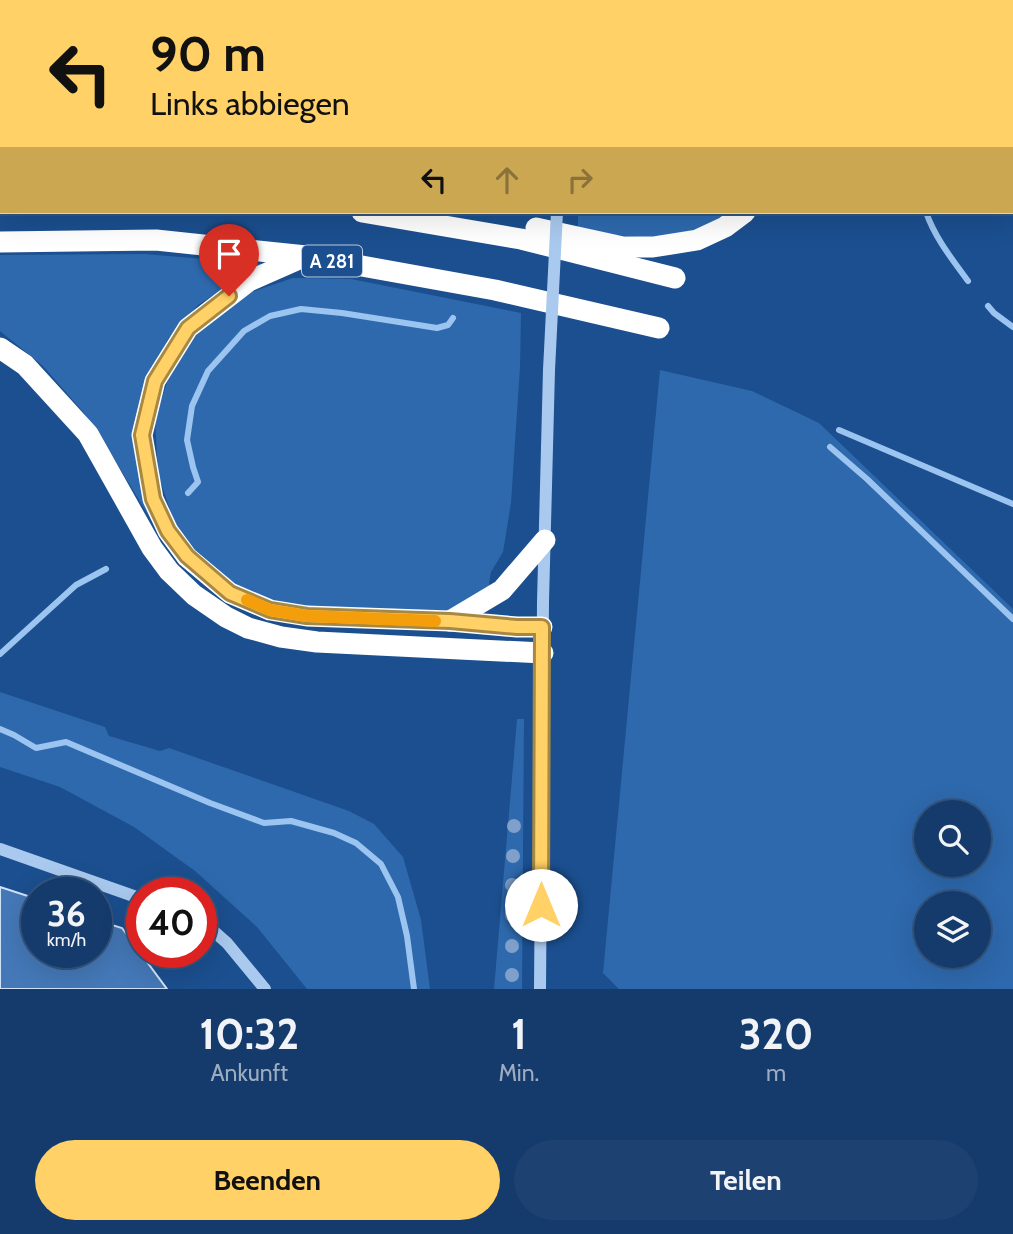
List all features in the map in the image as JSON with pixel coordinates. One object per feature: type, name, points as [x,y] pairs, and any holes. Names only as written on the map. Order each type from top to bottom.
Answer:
[{"type":"highway","points":[[375,214],[521,239],[675,278]]},
{"type":"highway","points":[[475,230],[522,225],[623,247],[653,247],[696,240],[724,227],[742,214]]},
{"type":"highway","name":"A 281","points":[[0,242],[156,240],[306,256],[495,290],[659,328]]},
{"type":"highway","points":[[306,256],[249,281],[188,328],[155,381],[142,435],[153,499],[168,531],[187,556],[230,593],[270,610],[307,616],[542,627]]},
{"type":"highway","points":[[0,348],[24,365],[89,434],[152,548],[169,571],[194,595],[226,617],[248,628],[281,637],[317,642],[543,653]]},
{"type":"highway","points":[[450,621],[502,590],[545,540]]},
{"type":"street","points":[[540,989],[542,627],[549,370],[557,214]]},
{"type":"street","points":[[0,849],[126,893]]},
{"type":"street","points":[[217,934],[265,989]]},
{"type":"shaded area","points":[[578,214],[726,214],[711,225],[664,239],[615,235],[578,227]]},
{"type":"shaded area","points":[[144,254],[276,265],[238,279],[198,305],[168,339],[146,385],[152,520],[84,413],[43,366],[0,331],[0,255]]},
{"type":"shaded area","points":[[293,278],[351,279],[521,313],[511,503],[503,552],[491,572],[491,588],[487,595],[438,614],[300,608],[253,596],[211,571],[175,525],[158,474],[155,419],[173,364],[206,322],[246,294]]},
{"type":"shaded area","points":[[660,370],[752,391],[819,423],[1013,609],[1013,989],[619,989],[603,973]]},
{"type":"shaded area","points":[[0,692],[105,727],[109,736],[160,751],[169,748],[349,811],[374,824],[403,857],[421,920],[430,989],[307,989],[257,927],[217,891],[217,877],[202,877],[134,827],[60,787],[0,767]]},
{"type":"shaded area","points":[[517,719],[524,719],[522,989],[494,989]]},
{"type":"building","points":[[0,887],[21,894],[21,968],[112,968],[112,925],[122,928],[126,933],[126,968],[152,968],[167,989],[0,989]]},
{"type":"waterway","points":[[927,214],[939,239],[968,281]]},
{"type":"waterway","points":[[988,306],[1013,327]]},
{"type":"waterway","points":[[188,493],[198,482],[187,440],[192,406],[208,371],[244,331],[270,316],[301,309],[437,328],[448,325],[453,318]]},
{"type":"waterway","points":[[839,430],[1013,504]]},
{"type":"waterway","points":[[830,447],[1013,619]]},
{"type":"waterway","points":[[0,654],[76,585],[106,569]]},
{"type":"waterway","points":[[0,729],[36,748],[66,742],[264,823],[291,821],[334,833],[356,843],[381,864],[398,897],[407,936],[414,989]]},
{"type":"slow traffic","points":[[247,600],[270,610],[307,616],[435,621]]},
{"type":"route","points":[[229,296],[188,328],[155,381],[142,435],[153,499],[168,531],[187,556],[230,593],[270,610],[307,616],[542,627],[541,905]]}]
